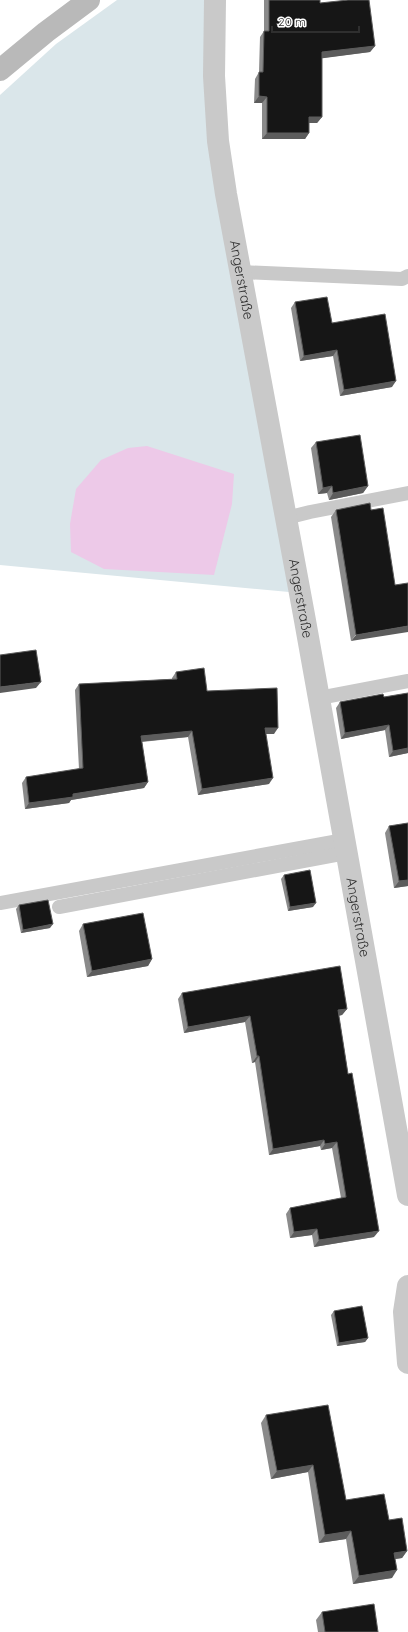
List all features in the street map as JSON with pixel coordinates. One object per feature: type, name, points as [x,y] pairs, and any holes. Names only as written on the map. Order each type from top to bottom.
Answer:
[{"type":"street","points":[[0,70],[46,32],[89,0]]},
{"type":"street","name":"Angerstraße","points":[[215,0],[214,76],[218,141],[240,272],[319,698],[408,1195]]},
{"type":"street","points":[[408,1286],[404,1312],[408,1363]]},
{"type":"lane","points":[[240,272],[402,279],[408,276]]},
{"type":"lane","points":[[286,518],[408,493]]},
{"type":"lane","points":[[319,698],[408,680]]},
{"type":"lane","points":[[0,903],[345,847]]},
{"type":"lane","points":[[59,907],[345,847]]},
{"type":"shaded area","points":[[117,0],[205,0],[289,592],[0,565],[0,95],[56,44]]},
{"type":"shaded area","points":[[147,446],[234,474],[232,504],[214,575],[104,569],[71,552],[70,524],[76,489],[101,460],[128,448]]},
{"type":"building","points":[[269,0],[320,0],[320,3],[348,0],[369,0],[375,46],[322,52],[322,117],[309,117],[309,133],[267,133],[267,97],[259,96],[259,72],[263,72],[264,31],[269,31]]},
{"type":"building","points":[[327,297],[332,323],[385,314],[396,381],[344,390],[337,350],[304,356],[295,302]]},
{"type":"building","points":[[360,435],[368,486],[333,493],[332,486],[323,488],[316,442]]},
{"type":"building","points":[[370,503],[371,510],[383,508],[395,585],[408,583],[408,626],[356,635],[336,510]]},
{"type":"building","points":[[36,650],[41,682],[0,687],[0,655]]},
{"type":"building","points":[[204,668],[207,691],[277,688],[278,728],[265,728],[273,778],[202,789],[192,731],[141,736],[148,782],[73,794],[73,797],[29,803],[26,777],[83,768],[79,684],[177,679],[176,672]]},
{"type":"building","points":[[408,693],[408,748],[393,751],[389,725],[345,733],[340,702],[383,694],[384,697]]},
{"type":"building","points":[[408,823],[408,880],[399,881],[389,826]]},
{"type":"building","points":[[310,870],[316,903],[290,907],[284,875]]},
{"type":"building","points":[[48,900],[53,924],[23,930],[19,905]]},
{"type":"building","points":[[143,913],[152,959],[92,971],[83,924]]},
{"type":"building","points":[[340,966],[347,1009],[338,1010],[348,1074],[352,1073],[379,1231],[319,1240],[317,1229],[294,1232],[290,1208],[346,1197],[337,1142],[325,1144],[324,1140],[273,1149],[259,1056],[257,1056],[250,1016],[188,1027],[182,993]]},
{"type":"building","points":[[362,1306],[368,1338],[339,1343],[334,1311]]},
{"type":"building","points":[[328,1405],[346,1500],[384,1494],[389,1520],[402,1518],[407,1551],[394,1553],[397,1570],[359,1576],[351,1531],[325,1535],[313,1465],[277,1471],[266,1415]]},
{"type":"building","points":[[374,1604],[378,1632],[325,1632],[322,1612]]}]
